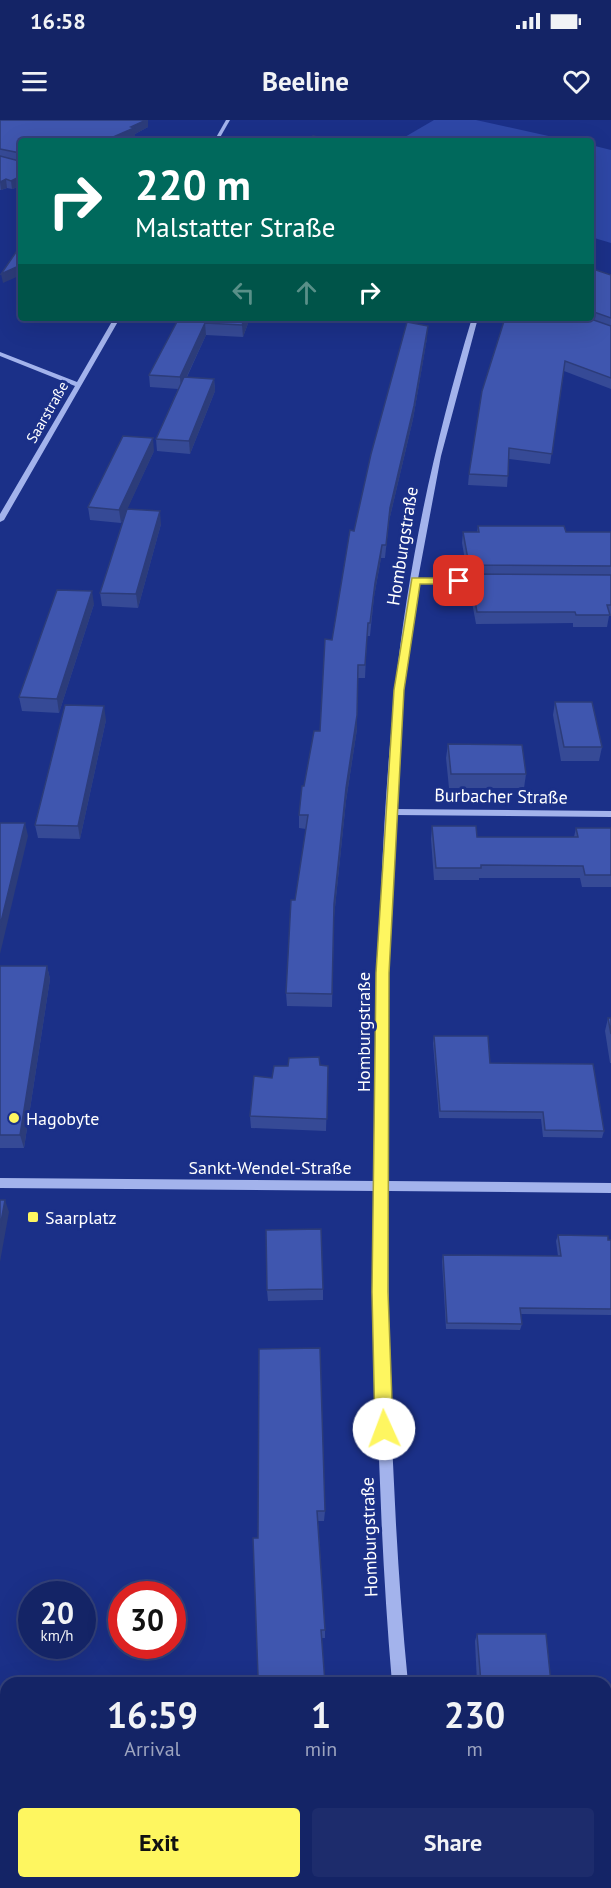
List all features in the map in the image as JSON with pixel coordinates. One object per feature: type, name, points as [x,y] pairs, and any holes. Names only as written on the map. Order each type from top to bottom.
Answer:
[{"type":"street","points":[[218,138],[228,120]]},
{"type":"street","name":"Saarstraße","points":[[0,520],[115,321]]},
{"type":"street","name":"Homburgstraße","points":[[399,1677],[389,1588],[380,1292],[382,973],[399,690],[430,490],[451,397],[474,321]]},
{"type":"street","points":[[0,354],[78,385]]},
{"type":"street","points":[[415,580],[496,581]]},
{"type":"street","name":"Burbacher Straße","points":[[391,812],[611,814]]},
{"type":"street","name":"Sankt-Wendel-Straße","points":[[0,1183],[611,1188]]},
{"type":"shaded area","points":[[434,120],[476,120],[557,138],[403,138]]},
{"type":"shaded area","points":[[594,146],[611,150],[611,243],[594,238]]},
{"type":"building","points":[[0,120],[146,120],[111,138],[18,138],[18,153],[0,149]]},
{"type":"building","points":[[0,156],[18,161],[18,178],[0,182]]},
{"type":"building","points":[[18,249],[18,266],[1,274]]},
{"type":"building","points":[[594,269],[611,275],[611,318],[594,312]]},
{"type":"building","points":[[594,320],[611,326],[611,378],[565,361],[552,454],[509,448],[508,476],[469,474],[482,391],[504,321]]},
{"type":"building","points":[[177,321],[244,321],[242,325],[205,323],[180,377],[149,375]]},
{"type":"building","points":[[407,322],[428,326],[414,406],[390,508],[386,545],[382,545],[370,623],[368,623],[365,665],[358,665],[357,715],[346,788],[334,904],[332,994],[286,993],[291,900],[295,900],[308,815],[299,815],[302,786],[304,786],[314,731],[320,731],[325,639],[332,640],[350,530],[354,531],[371,454]]},
{"type":"building","points":[[184,377],[214,379],[189,441],[156,439]]},
{"type":"building","points":[[123,436],[153,438],[119,510],[88,507]]},
{"type":"building","points":[[127,509],[160,511],[136,594],[100,593]]},
{"type":"building","points":[[478,526],[564,526],[566,532],[611,532],[611,566],[469,565],[463,532],[479,532]]},
{"type":"building","points":[[470,574],[611,575],[611,605],[607,605],[610,615],[576,615],[575,612],[477,612]]},
{"type":"building","points":[[57,590],[92,591],[57,699],[19,697]]},
{"type":"building","points":[[555,702],[592,702],[602,747],[564,747]]},
{"type":"building","points":[[65,705],[104,706],[78,826],[35,825]]},
{"type":"building","points":[[448,744],[522,745],[526,774],[451,774]]},
{"type":"building","points":[[0,823],[25,823],[0,926]]},
{"type":"building","points":[[432,826],[476,826],[477,837],[578,837],[576,828],[611,828],[611,875],[585,875],[583,866],[481,865],[481,868],[436,868]]},
{"type":"building","points":[[0,966],[47,966],[20,1135],[0,1135]]},
{"type":"building","points":[[608,1018],[611,1018],[611,1034]]},
{"type":"building","points":[[434,1036],[488,1036],[490,1063],[593,1064],[604,1131],[545,1130],[543,1112],[440,1111]]},
{"type":"building","points":[[319,1057],[320,1065],[328,1066],[327,1119],[250,1116],[254,1076],[272,1078],[274,1066],[288,1066],[289,1058]]},
{"type":"building","points":[[0,1200],[5,1200],[0,1227]]},
{"type":"building","points":[[321,1229],[323,1289],[267,1290],[266,1230]]},
{"type":"building","points":[[558,1235],[608,1236],[608,1240],[611,1240],[611,1309],[520,1308],[522,1324],[447,1323],[443,1255],[561,1256]]},
{"type":"building","points":[[320,1348],[325,1511],[317,1511],[325,1630],[321,1630],[325,1677],[239,1677],[258,1676],[253,1538],[258,1538],[259,1349]]},
{"type":"building","points":[[477,1634],[546,1634],[550,1677],[481,1677]]},
{"type":"place","name":"Hagobyte","points":[[14,1118]]},
{"type":"place","name":"Saarplatz","points":[[33,1217]]},
{"type":"route","points":[[384,1429],[380,1292],[382,973],[399,690],[415,580],[459,581]]}]
